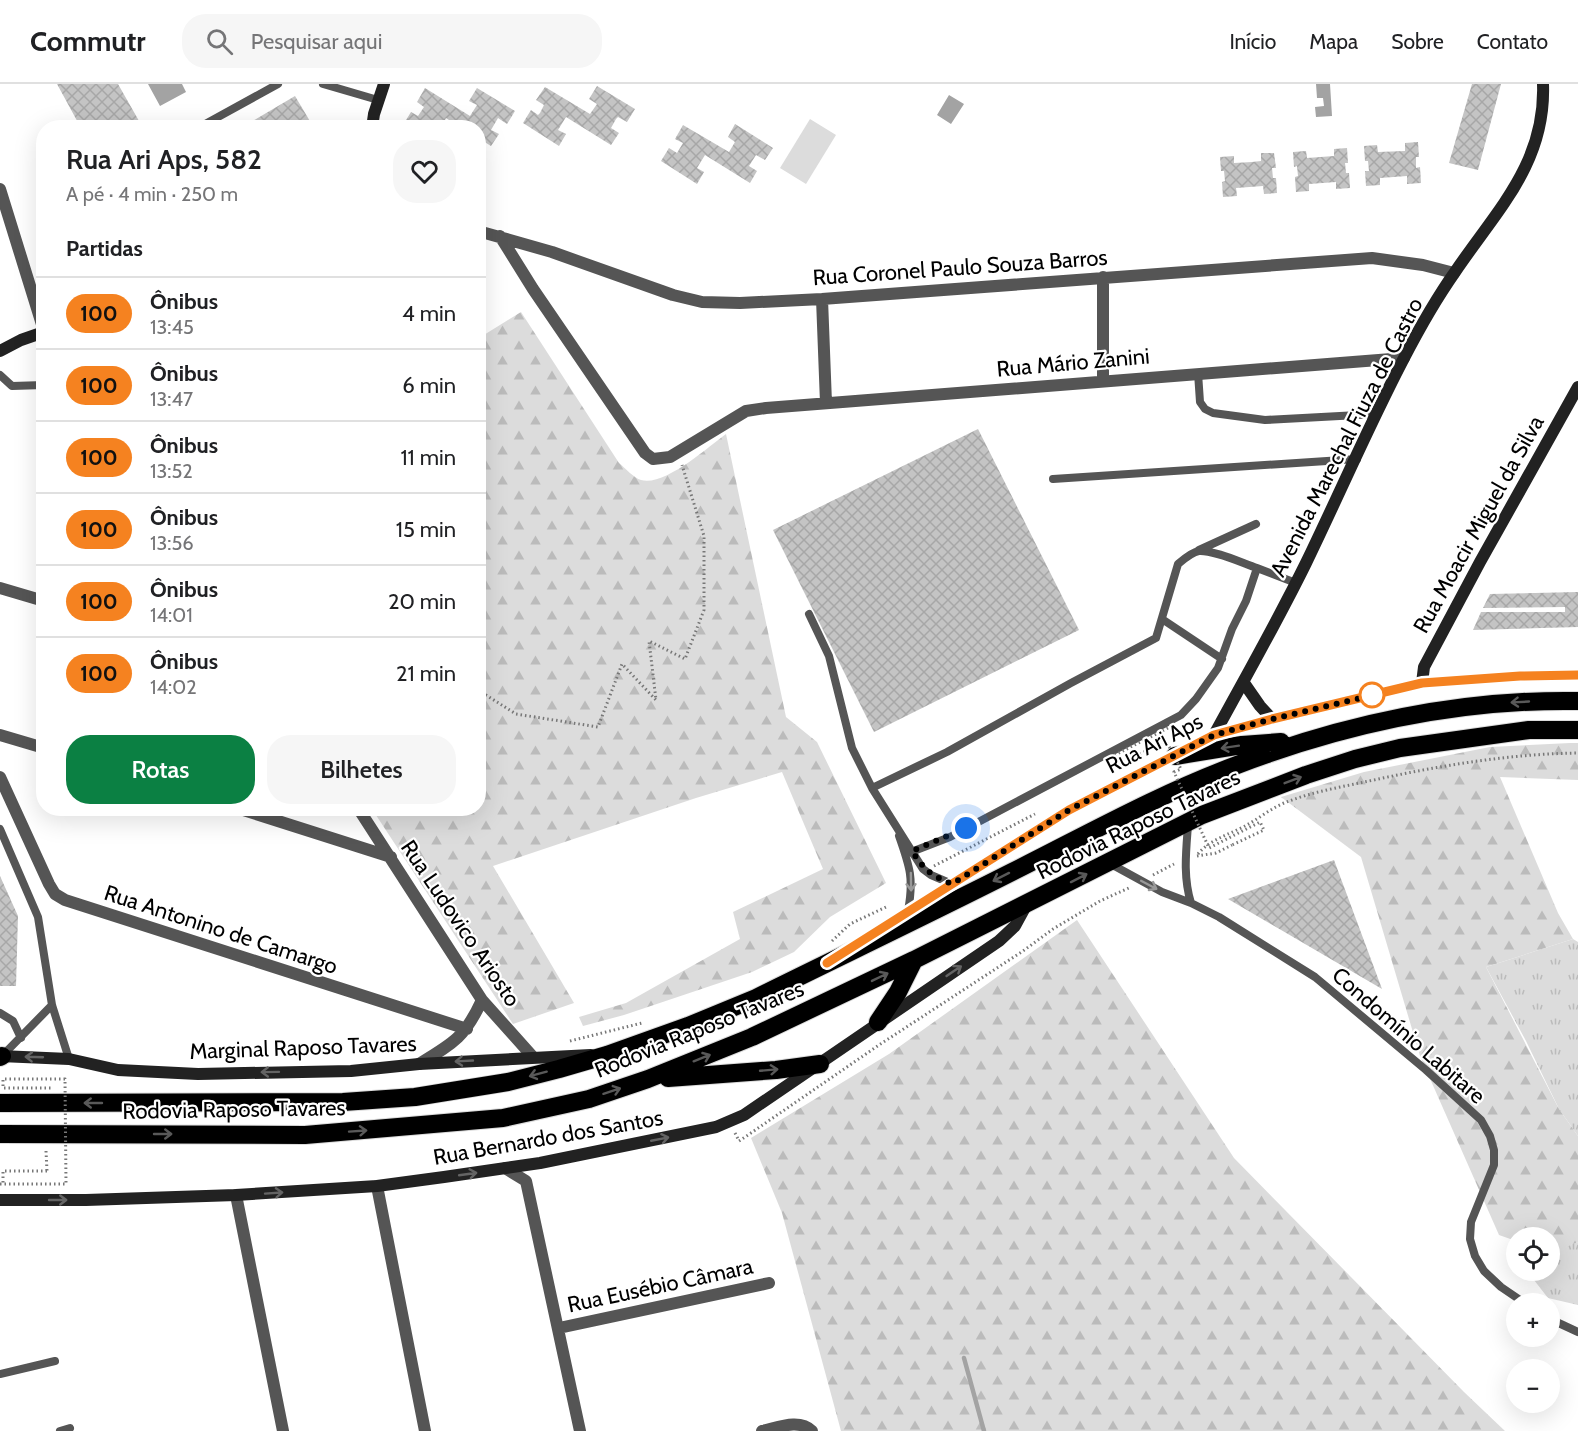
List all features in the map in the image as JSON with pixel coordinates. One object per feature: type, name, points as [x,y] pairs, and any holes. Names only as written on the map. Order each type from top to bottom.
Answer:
[{"type":"highway","name":"Rodovia Raposo Tavares","points":[[0,1103],[343,1102],[415,1097],[508,1082],[607,1055],[688,1026],[756,998],[827,955],[1235,765],[1309,739],[1431,712],[1473,706],[1578,701]]},
{"type":"highway","name":"Rodovia Raposo Tavares","points":[[0,1134],[305,1135],[503,1118],[589,1099],[648,1079],[752,1037],[914,960],[1202,815],[1306,775],[1355,759],[1400,748],[1528,730],[1578,730]]},
{"type":"highway","points":[[1175,756],[1242,745],[1309,739]]},
{"type":"highway","points":[[878,1022],[898,992],[914,960]]},
{"type":"highway","points":[[648,1079],[776,1070],[820,1064]]},
{"type":"street","points":[[374,120],[384,84]]},
{"type":"street","name":"Avenida Marechal Fiuza de Castro","points":[[1214,735],[1296,583],[1404,358],[1454,273],[1497,215],[1534,150],[1542,110],[1543,84]]},
{"type":"street","points":[[0,189],[36,305]]},
{"type":"street","name":"Rua Coronel Paulo Souza Barros","points":[[486,233],[552,252],[673,296],[702,302],[740,303],[822,299],[1372,258],[1423,265],[1454,273]]},
{"type":"street","points":[[500,236],[533,289],[645,453],[653,459],[660,460],[678,452]]},
{"type":"street","points":[[1103,277],[1103,381]]},
{"type":"street","points":[[822,299],[826,403]]},
{"type":"street","points":[[0,351],[36,334]]},
{"type":"street","name":"Rua Mário Zanini","points":[[678,452],[746,411],[766,408],[1404,358]]},
{"type":"street","name":"Rua Moacir Miguel da Silva","points":[[1422,683],[1424,667],[1578,387]]},
{"type":"street","points":[[0,588],[36,599]]},
{"type":"street","name":"Rua Ari Aps","points":[[827,955],[908,911],[1069,810],[1214,735],[1422,683],[1520,676],[1578,675]]},
{"type":"street","points":[[1244,683],[1272,719]]},
{"type":"street","points":[[0,735],[36,746]]},
{"type":"street","name":"Rua Antonino de Camargo","points":[[0,777],[49,884],[56,894],[65,900],[467,1029]]},
{"type":"street","points":[[262,816],[391,857]]},
{"type":"street","name":"Rua Ludovico Ariosto","points":[[363,816],[482,1000],[533,1057]]},
{"type":"street","name":"Rua Bernardo dos Santos","points":[[0,1200],[86,1200],[236,1195],[377,1186],[540,1163],[716,1127],[744,1115],[764,1102],[999,941],[1014,926],[1027,904]]},
{"type":"street","points":[[419,1064],[446,1048],[467,1029],[482,1000]]},
{"type":"street","name":"Marginal Raposo Tavares","points":[[1,1056],[69,1059],[118,1070],[198,1074],[351,1071],[419,1064],[607,1055]]},
{"type":"street","points":[[526,1181],[540,1163]]},
{"type":"street","points":[[505,1168],[526,1181],[580,1431]]},
{"type":"street","points":[[377,1186],[425,1431]]},
{"type":"street","points":[[236,1195],[283,1431]]},
{"type":"street","name":"Rua Eusébio Câmara","points":[[559,1328],[769,1283]]},
{"type":"street","points":[[762,1431],[796,1424],[808,1427],[812,1431]]},
{"type":"lane","points":[[213,120],[278,84]]},
{"type":"lane","points":[[322,84],[378,100]]},
{"type":"lane","points":[[1198,373],[1200,402],[1205,409],[1213,412],[1265,420],[1377,414]]},
{"type":"lane","points":[[0,375],[12,386],[36,385]]},
{"type":"lane","points":[[1053,479],[1357,459]]},
{"type":"lane","points":[[872,788],[947,752],[1088,673],[1156,638],[1178,564],[1198,551],[1256,524]]},
{"type":"lane","points":[[1198,551],[1212,553],[1296,583]]},
{"type":"lane","points":[[909,853],[950,837],[1181,715],[1196,699],[1218,668],[1257,568]]},
{"type":"lane","points":[[809,614],[829,656],[852,748],[872,788],[909,853],[925,871],[952,884]]},
{"type":"lane","points":[[1162,619],[1222,659]]},
{"type":"lane","points":[[1188,823],[1187,890],[1191,903]]},
{"type":"lane","points":[[0,829],[38,917],[52,1005],[69,1059]]},
{"type":"lane","points":[[908,911],[912,890],[909,853]]},
{"type":"lane","name":"Condomínio Labitare","points":[[1109,863],[1176,898],[1191,903],[1256,939],[1315,977],[1426,1070],[1481,1120],[1490,1136],[1494,1150],[1494,1165],[1471,1222],[1470,1239],[1475,1256],[1484,1271],[1510,1293]]},
{"type":"lane","points":[[1,1056],[52,1005]]},
{"type":"lane","points":[[0,1013],[13,1021],[21,1038]]},
{"type":"lane","points":[[1560,1324],[1578,1332]]},
{"type":"lane","points":[[0,1374],[55,1361]]},
{"type":"lane","points":[[60,1431],[70,1428]]},
{"type":"path","points":[[486,695],[516,714],[598,727],[622,664],[656,700],[649,641],[686,659],[704,610],[704,536],[678,452]]},
{"type":"path","points":[[1172,735],[1168,728],[1109,758],[1115,766],[1166,741],[1181,769],[1174,772],[1209,848],[1260,822],[1264,830],[1216,853],[1195,856],[1202,848],[1218,838],[1245,826],[1283,804],[1310,795],[1460,762],[1521,755],[1578,753]]},
{"type":"path","points":[[729,1121],[739,1141],[1053,929],[1100,900],[1186,860]]},
{"type":"path","points":[[827,955],[850,924],[892,904]]},
{"type":"path","points":[[563,1043],[650,1021]]},
{"type":"path","points":[[45,1134],[47,1171],[3,1171],[2,1184],[66,1184],[65,1079],[3,1079],[3,1088],[53,1088]]},
{"type":"green space","points":[[810,119],[836,135],[806,184],[780,168]]},
{"type":"green space","points":[[521,312],[619,463],[638,479],[651,481],[673,472],[726,434],[786,717],[817,742],[886,883],[830,917],[794,952],[752,972],[624,1015],[583,1026],[579,1017],[626,1003],[740,939],[733,912],[823,869],[782,772],[696,798],[493,866],[574,1003],[513,1024],[377,816],[486,816],[486,334]]},
{"type":"green space","points":[[1578,743],[1578,780],[1500,777],[1558,913],[1573,939],[1486,967],[1559,1109],[1578,1136],[1578,1242],[1560,1250],[1560,1227],[1506,1227],[1506,1237],[1499,1235],[1420,1056],[1361,857],[1281,797],[1364,772],[1490,747]]},
{"type":"green space","points":[[1077,920],[1234,1158],[1505,1431],[841,1431],[782,1213],[751,1138],[889,1054]]},
{"type":"green space","points":[[1573,939],[1578,942],[1578,1136],[1559,1109],[1486,967]]},
{"type":"green space","points":[[1578,1242],[1578,1305],[1560,1301],[1560,1293],[1544,1293],[1535,1281],[1560,1281],[1560,1248]]},
{"type":"shaded area","points":[[148,84],[182,84],[186,92],[160,106]]},
{"type":"shaded area","points":[[1316,84],[1330,84],[1332,116],[1316,117],[1315,107],[1324,106],[1323,98],[1317,98]]},
{"type":"shaded area","points":[[949,95],[964,104],[951,124],[937,115]]},
{"type":"building","points":[[57,84],[118,84],[138,120],[77,120]]},
{"type":"building","points":[[1472,84],[1501,84],[1478,170],[1449,163]]},
{"type":"building","points":[[597,86],[635,109],[627,122],[618,117],[616,119],[611,128],[619,133],[611,145],[566,117],[558,130],[566,134],[559,146],[523,123],[531,110],[538,115],[540,113],[544,105],[536,100],[545,87],[590,114],[597,104],[589,99]]},
{"type":"building","points":[[425,88],[470,116],[477,105],[469,101],[477,88],[515,111],[507,124],[498,118],[491,130],[499,134],[491,146],[486,143],[486,120],[449,120],[446,118],[445,120],[406,120],[411,112],[418,116],[424,107],[417,102]]},
{"type":"building","points":[[295,96],[309,120],[254,120]]},
{"type":"building","points":[[735,124],[773,148],[765,160],[756,155],[749,166],[757,171],[750,183],[705,155],[697,168],[704,172],[697,184],[661,161],[669,148],[677,153],[683,143],[675,139],[683,125],[729,152],[735,142],[728,137]]},
{"type":"building","points":[[1418,142],[1419,157],[1416,157],[1416,168],[1420,167],[1421,183],[1407,184],[1407,176],[1380,178],[1380,185],[1366,186],[1365,171],[1369,171],[1368,161],[1365,161],[1364,146],[1377,145],[1378,152],[1405,151],[1405,143]]},
{"type":"building","points":[[1347,148],[1348,163],[1345,163],[1346,173],[1349,173],[1350,188],[1336,189],[1336,182],[1309,184],[1309,191],[1296,192],[1295,177],[1298,176],[1297,166],[1294,167],[1293,152],[1306,151],[1307,158],[1334,156],[1334,149]]},
{"type":"building","points":[[1261,153],[1274,153],[1276,168],[1272,168],[1273,178],[1276,178],[1277,193],[1264,194],[1263,186],[1236,188],[1237,196],[1223,197],[1222,182],[1225,181],[1224,171],[1221,171],[1220,157],[1234,156],[1234,163],[1252,162],[1261,161]]},
{"type":"building","points":[[978,429],[1079,630],[874,732],[773,530]]},
{"type":"building","points":[[1578,592],[1578,627],[1473,630],[1481,612],[1565,612],[1565,607],[1483,608],[1490,594]]},
{"type":"building","points":[[1334,860],[1382,989],[1228,899]]},
{"type":"building","points":[[0,876],[18,916],[16,986],[0,986]]},
{"type":"waterway","points":[[964,1358],[984,1431]]},
{"type":"bus line","name":"100","points":[[827,963],[1069,810],[1214,735],[1422,683],[1520,676],[1578,675]]},
{"type":"route","points":[[966,828],[950,837],[912,851],[923,869],[952,884],[1069,810],[1214,735],[1374,695],[1372,695]]}]
